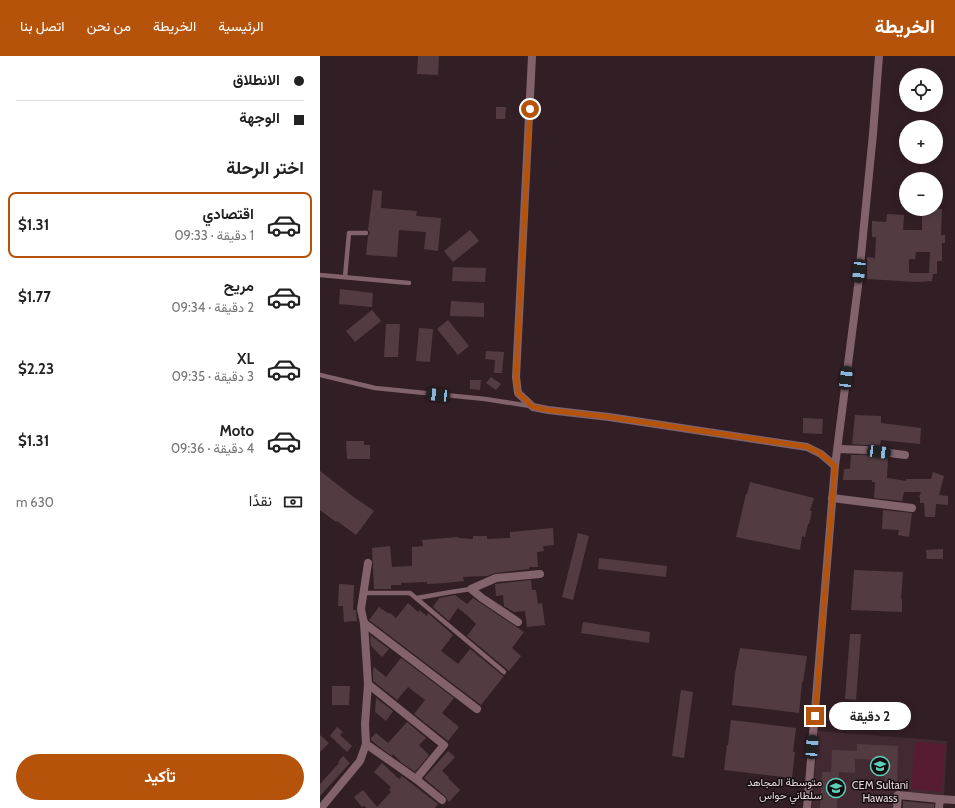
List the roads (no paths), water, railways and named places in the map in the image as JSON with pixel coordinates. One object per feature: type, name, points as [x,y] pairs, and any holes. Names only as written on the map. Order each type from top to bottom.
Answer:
[{"type":"street","points":[[532,56],[516,377],[518,393],[533,407],[548,410],[609,417],[808,447],[821,454],[835,466]]},
{"type":"street","points":[[807,808],[835,466],[858,286],[874,134],[879,56]]},
{"type":"street","points":[[838,449],[866,450],[905,455]]},
{"type":"street","points":[[832,498],[912,508]]},
{"type":"street","points":[[321,808],[360,761],[366,744],[365,724],[368,684],[364,623],[361,609],[368,563]]},
{"type":"street","points":[[518,622],[471,589],[496,578],[540,574]]},
{"type":"street","points":[[364,623],[477,709]]},
{"type":"street","points":[[368,684],[444,745],[416,779]]},
{"type":"street","points":[[366,744],[416,779],[442,800]]},
{"type":"street","points":[[897,808],[898,795],[955,800]]},
{"type":"street","points":[[939,808],[940,798]]},
{"type":"lane","points":[[345,277],[349,233],[366,233]]},
{"type":"lane","points":[[320,275],[409,283]]},
{"type":"lane","points":[[320,375],[374,388],[485,399],[533,407]]},
{"type":"lane","points":[[417,598],[471,589]]},
{"type":"lane","points":[[364,593],[410,593],[504,672]]},
{"type":"place","name":"CEM Sultani Hawass","points":[[880,766]]},
{"type":"place","name":"متوسطة المجاهد سلطاني حواس","points":[[836,788]]}]
